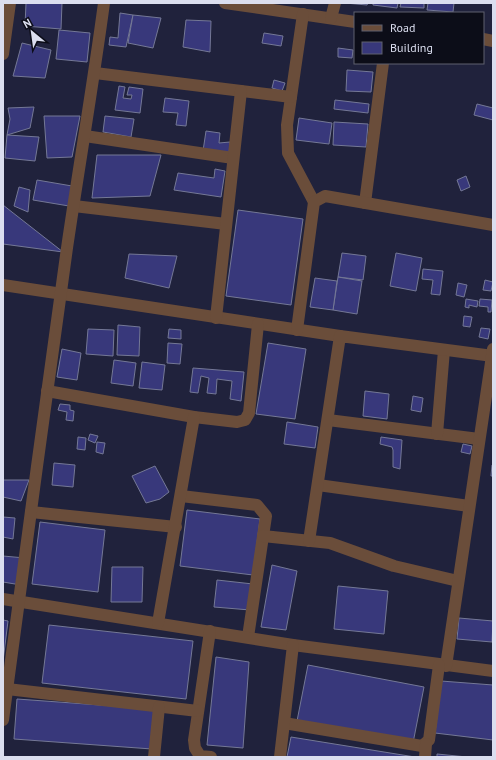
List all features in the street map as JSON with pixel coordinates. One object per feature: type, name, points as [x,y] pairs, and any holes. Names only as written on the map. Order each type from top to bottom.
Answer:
[{"type":"street","points":[[3,54],[4,37],[10,3]]},
{"type":"street","points":[[3,720],[47,391],[95,73],[104,3]]},
{"type":"street","points":[[225,3],[254,5],[354,22]]},
{"type":"street","points":[[331,18],[335,3]]},
{"type":"street","points":[[297,330],[314,202],[288,153],[287,125],[303,14]]},
{"type":"street","points":[[366,203],[383,64]]},
{"type":"street","points":[[95,73],[291,97]]},
{"type":"street","points":[[216,318],[241,91]]},
{"type":"street","points":[[85,136],[233,158]]},
{"type":"street","points":[[314,202],[325,196],[493,225]]},
{"type":"street","points":[[74,206],[226,224]]},
{"type":"street","points":[[3,285],[340,336],[444,350],[493,353],[458,581],[429,740],[426,744],[425,757]]},
{"type":"street","points":[[47,391],[194,417],[237,422],[245,420],[249,413],[258,324]]},
{"type":"street","points":[[309,540],[340,336]]},
{"type":"street","points":[[437,434],[444,350]]},
{"type":"street","points":[[158,623],[176,527],[194,417]]},
{"type":"street","points":[[328,420],[479,439]]},
{"type":"street","points":[[318,485],[469,506]]},
{"type":"street","points":[[181,496],[258,505],[266,516],[248,637]]},
{"type":"street","points":[[31,512],[176,527]]},
{"type":"street","points":[[263,536],[330,543],[394,566],[458,581]]},
{"type":"street","points":[[3,599],[293,645],[443,666],[493,671]]},
{"type":"street","points":[[210,631],[194,748],[200,756],[211,757]]},
{"type":"street","points":[[280,757],[293,645]]},
{"type":"street","points":[[7,689],[198,711]]},
{"type":"street","points":[[154,757],[160,707]]},
{"type":"street","points":[[284,723],[419,747],[426,744]]},
{"type":"building","points":[[26,3],[62,3],[61,29],[25,26]]},
{"type":"building","points":[[345,3],[368,3],[367,5]]},
{"type":"building","points":[[373,3],[398,3],[397,8],[373,5]]},
{"type":"building","points":[[401,3],[424,3],[424,8],[400,7]]},
{"type":"building","points":[[428,3],[454,3],[453,12],[427,10]]},
{"type":"building","points":[[120,13],[133,15],[126,47],[109,45],[110,37],[118,38]]},
{"type":"building","points":[[133,15],[161,18],[153,48],[128,43]]},
{"type":"building","points":[[186,20],[211,21],[210,52],[183,47]]},
{"type":"building","points":[[59,30],[90,33],[87,62],[56,59]]},
{"type":"building","points":[[264,33],[283,36],[281,46],[262,43]]},
{"type":"building","points":[[22,43],[51,50],[45,78],[13,76]]},
{"type":"building","points":[[338,48],[353,50],[352,58],[338,57]]},
{"type":"building","points":[[347,70],[373,72],[371,92],[346,91]]},
{"type":"building","points":[[274,80],[285,83],[282,91],[272,88]]},
{"type":"building","points":[[119,86],[125,87],[123,98],[131,99],[132,95],[127,95],[129,87],[143,89],[140,113],[115,110]]},
{"type":"building","points":[[165,98],[189,101],[186,126],[176,125],[178,113],[163,112]]},
{"type":"building","points":[[335,100],[369,104],[368,113],[334,109]]},
{"type":"building","points":[[477,104],[493,108],[493,120],[474,115]]},
{"type":"building","points":[[34,107],[30,128],[7,135],[10,119],[8,108]]},
{"type":"building","points":[[44,116],[80,116],[72,157],[47,158]]},
{"type":"building","points":[[105,116],[134,119],[131,137],[103,132]]},
{"type":"building","points":[[299,118],[332,123],[329,144],[296,140]]},
{"type":"building","points":[[334,122],[368,124],[366,147],[333,145]]},
{"type":"building","points":[[206,131],[220,133],[219,143],[230,142],[229,155],[203,151]]},
{"type":"building","points":[[7,135],[39,137],[35,161],[5,158]]},
{"type":"building","points":[[97,155],[161,155],[150,196],[92,198]]},
{"type":"building","points":[[215,169],[225,171],[221,197],[174,190],[178,173],[214,178]]},
{"type":"building","points":[[466,176],[470,187],[461,191],[457,180]]},
{"type":"building","points":[[37,180],[72,186],[69,206],[33,200]]},
{"type":"building","points":[[19,187],[30,190],[28,212],[14,206]]},
{"type":"building","points":[[3,205],[63,252],[3,244]]},
{"type":"building","points":[[238,210],[303,219],[291,305],[226,296]]},
{"type":"building","points":[[342,253],[366,256],[363,280],[338,277]]},
{"type":"building","points":[[396,253],[422,258],[416,291],[390,286]]},
{"type":"building","points":[[129,254],[177,256],[169,288],[125,278]]},
{"type":"building","points":[[423,269],[443,271],[440,295],[431,294],[433,280],[422,279]]},
{"type":"building","points":[[338,277],[362,281],[357,314],[333,310]]},
{"type":"building","points":[[315,278],[337,281],[333,310],[310,307]]},
{"type":"building","points":[[485,280],[493,282],[491,291],[483,290]]},
{"type":"building","points":[[458,283],[467,285],[464,297],[456,295]]},
{"type":"building","points":[[466,299],[478,301],[477,307],[469,305],[469,308],[465,307]]},
{"type":"building","points":[[480,299],[492,300],[491,312],[488,312],[488,307],[479,306]]},
{"type":"building","points":[[464,316],[472,317],[470,327],[463,326]]},
{"type":"building","points":[[118,325],[140,327],[139,356],[117,355]]},
{"type":"building","points":[[481,328],[490,329],[488,339],[479,337]]},
{"type":"building","points":[[88,329],[114,330],[113,356],[86,354]]},
{"type":"building","points":[[169,329],[181,330],[181,339],[168,338]]},
{"type":"building","points":[[168,343],[182,344],[180,364],[167,363]]},
{"type":"building","points":[[268,343],[306,349],[295,419],[256,414]]},
{"type":"building","points":[[62,349],[81,353],[77,380],[57,377]]},
{"type":"building","points":[[114,360],[136,363],[133,386],[111,383]]},
{"type":"building","points":[[142,362],[165,365],[162,390],[139,388]]},
{"type":"building","points":[[193,368],[244,372],[241,401],[230,399],[232,381],[217,379],[216,394],[207,393],[209,378],[201,376],[198,393],[190,392]]},
{"type":"building","points":[[365,391],[389,394],[387,419],[363,416]]},
{"type":"building","points":[[413,396],[423,398],[421,412],[411,410]]},
{"type":"building","points":[[60,404],[70,405],[70,410],[74,411],[73,421],[66,420],[67,412],[58,410]]},
{"type":"building","points":[[287,422],[318,427],[315,448],[284,444]]},
{"type":"building","points":[[90,434],[98,436],[95,443],[88,440]]},
{"type":"building","points":[[78,437],[86,438],[85,450],[77,449]]},
{"type":"building","points":[[381,437],[402,440],[400,469],[393,467],[392,447],[380,444]]},
{"type":"building","points":[[97,442],[105,443],[103,454],[96,452]]},
{"type":"building","points":[[463,444],[472,446],[470,454],[461,452]]},
{"type":"building","points":[[54,463],[75,465],[73,487],[52,485]]},
{"type":"building","points":[[492,465],[493,476],[491,476]]},
{"type":"building","points":[[155,466],[169,492],[160,499],[146,503],[132,476]]},
{"type":"building","points":[[3,480],[29,480],[21,501],[3,497]]},
{"type":"building","points":[[187,510],[260,519],[253,575],[180,566]]},
{"type":"building","points":[[3,517],[15,518],[13,539],[3,537]]},
{"type":"building","points":[[40,522],[105,530],[98,592],[32,584]]},
{"type":"building","points":[[3,556],[25,558],[21,585],[3,582]]},
{"type":"building","points":[[272,565],[297,571],[286,630],[261,627]]},
{"type":"building","points":[[112,567],[143,567],[142,602],[111,602]]},
{"type":"building","points":[[217,580],[253,584],[250,610],[214,607]]},
{"type":"building","points":[[338,586],[388,591],[384,634],[334,629]]},
{"type":"building","points":[[459,618],[493,621],[492,642],[457,639]]},
{"type":"building","points":[[3,620],[8,621],[3,661]]},
{"type":"building","points":[[49,625],[193,641],[186,699],[42,683]]},
{"type":"building","points":[[216,657],[249,662],[243,748],[207,745]]},
{"type":"building","points":[[308,665],[424,687],[413,743],[297,721]]},
{"type":"building","points":[[441,681],[493,685],[493,740],[435,733]]},
{"type":"building","points":[[17,699],[155,709],[152,749],[14,739]]},
{"type":"building","points":[[291,737],[415,757],[287,757]]},
{"type":"building","points":[[437,754],[467,757],[437,757]]}]
